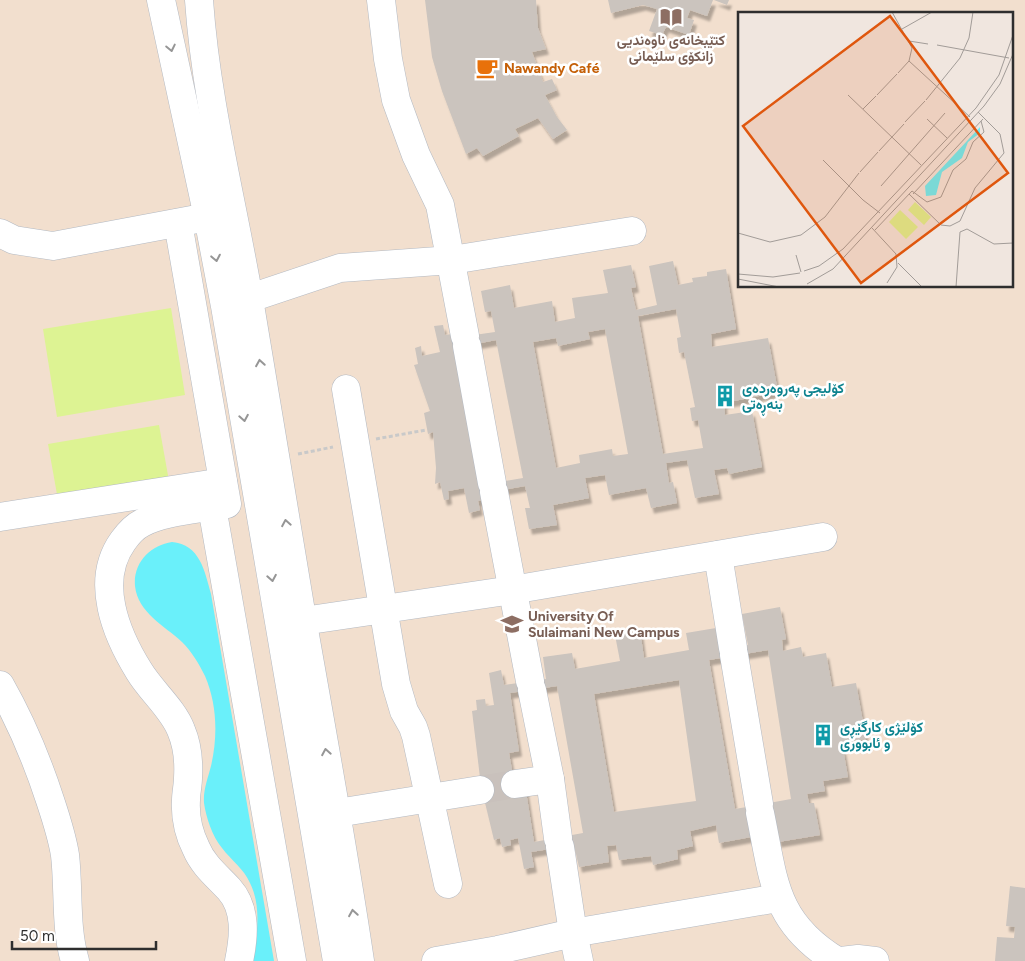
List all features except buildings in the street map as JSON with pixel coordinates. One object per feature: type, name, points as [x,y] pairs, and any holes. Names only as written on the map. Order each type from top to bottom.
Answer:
[{"type":"street","points":[[161,0],[208,217],[237,302],[303,621],[337,813],[360,961]]},
{"type":"street","points":[[199,0],[237,302],[337,961]]},
{"type":"street","points":[[381,0],[388,59],[396,100],[416,155],[440,205],[452,260],[512,590],[550,778],[573,933],[579,961]]},
{"type":"street","points":[[0,233],[14,240],[53,246],[208,217]]},
{"type":"street","points":[[178,223],[214,491],[292,961]]},
{"type":"street","points":[[237,302],[340,268],[452,260],[632,231]]},
{"type":"street","points":[[346,389],[396,684],[404,710],[416,736],[448,884]]},
{"type":"street","points":[[0,517],[214,491]]},
{"type":"street","points":[[214,491],[138,526],[127,536],[114,556],[109,592],[113,617],[124,643],[140,672],[172,714],[182,733],[188,768],[186,800],[189,826],[200,856],[212,872],[231,891],[239,909],[244,937],[239,961]]},
{"type":"street","points":[[303,621],[512,590],[823,536]]},
{"type":"street","points":[[718,555],[759,809],[778,898],[785,912],[811,943],[853,961]]},
{"type":"street","points":[[0,685],[16,714],[32,750],[57,821],[64,853],[71,945],[75,961]]},
{"type":"street","points":[[515,784],[550,778]]},
{"type":"street","points":[[337,813],[480,790]]},
{"type":"street","points":[[436,961],[498,950],[573,933],[778,898]]},
{"type":"shaded area","name":"University Of Sulaimani New Campus","points":[[0,0],[1025,0],[1025,961],[0,961]]},
{"type":"green space","points":[[171,308],[185,395],[57,417],[43,329]]},
{"type":"green space","points":[[159,425],[169,481],[58,500],[48,444]]},
{"type":"water","points":[[172,542],[189,548],[200,560],[211,594],[274,961],[252,961],[257,922],[254,892],[244,873],[218,843],[206,814],[204,793],[215,743],[215,720],[212,698],[205,676],[186,646],[146,611],[137,595],[135,577],[140,562],[157,547]]},
{"type":"tunnel","points":[[480,790],[515,784]]},
{"type":"place","name":"کتێبخانەی ناوەندیی زانکۆی سلێمانی","points":[[671,17]]},
{"type":"place","name":"Nawandy Café","points":[[487,68]]},
{"type":"place","name":"کۆلیجی پەروەردەی بنەڕەتی","points":[[725,396]]},
{"type":"place","name":"University Of Sulaimani New Campus","points":[[512,624]]},
{"type":"place","name":"كۆلێژی كارگێڕی و ئابووری","points":[[823,735]]}]
